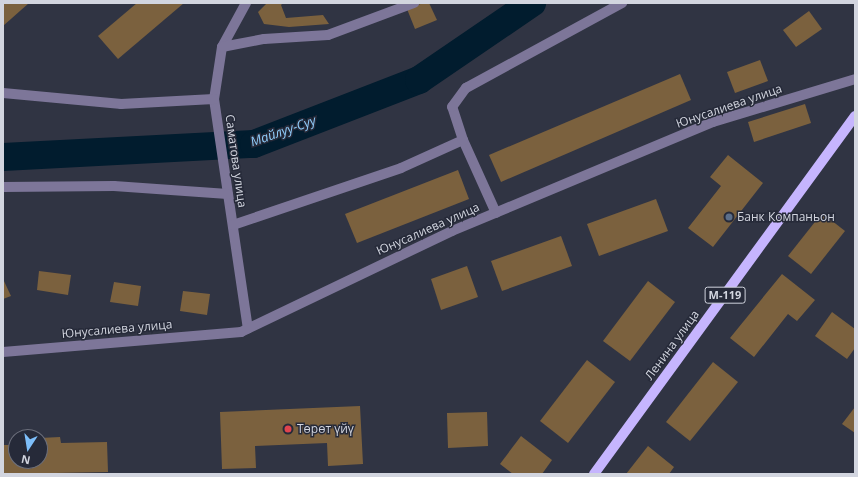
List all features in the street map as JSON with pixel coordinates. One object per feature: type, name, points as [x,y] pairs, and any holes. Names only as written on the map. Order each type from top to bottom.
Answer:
[{"type":"main road","name":"Ленина улица","points":[[594,474],[855,116]]},
{"type":"street","name":"Саматова улица","points":[[246,3],[222,47],[214,99],[248,328]]},
{"type":"street","points":[[222,47],[264,39],[328,35],[414,3]]},
{"type":"street","points":[[496,213],[463,140],[452,108],[466,88],[622,3]]},
{"type":"street","name":"Юнусалиева улица","points":[[3,352],[241,332],[496,213],[714,122],[855,78]]},
{"type":"street","points":[[3,93],[121,104],[214,99]]},
{"type":"street","points":[[233,225],[401,168],[463,140]]},
{"type":"street","points":[[3,188],[114,186],[228,194]]},
{"type":"building","points":[[3,3],[29,3],[3,26]]},
{"type":"building","points":[[137,3],[184,3],[118,59],[98,36]]},
{"type":"building","points":[[267,3],[283,3],[281,5],[286,18],[323,15],[329,24],[289,27],[264,24],[258,12]]},
{"type":"building","points":[[423,3],[429,3],[437,20],[415,29],[407,9]]},
{"type":"building","points":[[809,11],[822,29],[796,47],[783,30]]},
{"type":"building","points":[[760,60],[768,81],[735,93],[727,72]]},
{"type":"building","points":[[680,74],[691,100],[501,182],[489,155]]},
{"type":"building","points":[[805,104],[811,123],[754,142],[748,122]]},
{"type":"building","points":[[728,155],[763,183],[713,247],[688,228],[721,186],[710,177]]},
{"type":"building","points":[[458,170],[469,199],[357,243],[345,214]]},
{"type":"building","points":[[656,199],[668,231],[599,256],[587,224]]},
{"type":"building","points":[[822,213],[845,231],[811,274],[788,256]]},
{"type":"building","points":[[561,236],[572,266],[502,291],[491,261]]},
{"type":"building","points":[[467,266],[478,297],[441,310],[431,279]]},
{"type":"building","points":[[39,271],[71,275],[68,295],[37,290]]},
{"type":"building","points":[[782,274],[815,300],[797,321],[788,314],[754,357],[730,338]]},
{"type":"building","points":[[3,279],[11,296],[3,299]]},
{"type":"building","points":[[648,281],[675,302],[630,361],[603,341]]},
{"type":"building","points":[[114,282],[141,286],[138,306],[110,302]]},
{"type":"building","points":[[183,291],[210,294],[207,315],[180,311]]},
{"type":"building","points":[[832,312],[855,329],[855,348],[847,359],[815,336]]},
{"type":"building","points":[[587,360],[615,382],[568,443],[540,421]]},
{"type":"building","points":[[713,362],[738,382],[690,441],[666,422]]},
{"type":"building","points":[[360,406],[363,464],[328,466],[327,443],[255,446],[256,468],[222,469],[220,412]]},
{"type":"building","points":[[855,407],[855,433],[842,424]]},
{"type":"building","points":[[487,412],[488,446],[448,448],[447,413]]},
{"type":"building","points":[[521,436],[552,460],[542,474],[513,474],[500,464]]},
{"type":"building","points":[[60,437],[61,443],[107,442],[108,472],[3,474],[3,445],[8,445],[8,469],[48,469],[48,438]]},
{"type":"building","points":[[648,446],[674,467],[669,474],[626,474]]},
{"type":"waterway","name":"Майлуу-Суу","points":[[3,157],[254,144],[419,80],[532,3]]},
{"type":"place","name":"Банк Компаньон","points":[[729,217]]},
{"type":"place","name":"Төрөт үйү","points":[[288,429]]}]
